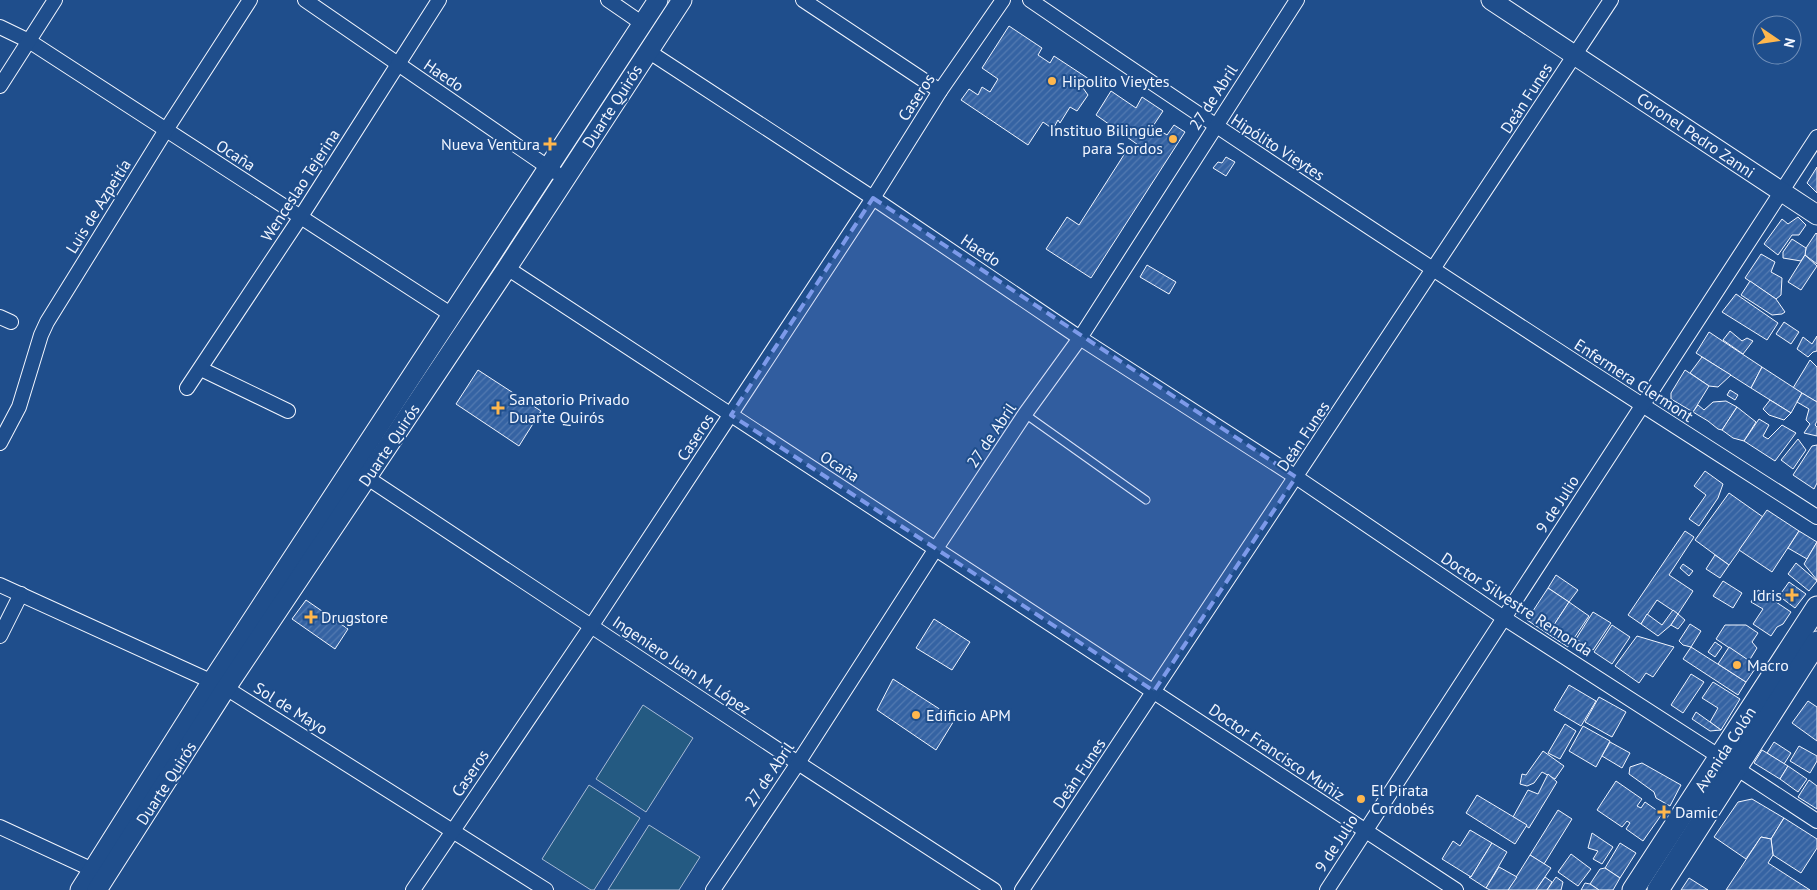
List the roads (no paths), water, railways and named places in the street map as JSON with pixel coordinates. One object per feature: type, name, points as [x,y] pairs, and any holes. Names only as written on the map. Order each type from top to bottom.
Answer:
[{"type":"main road","name":"Duarte Quirós","points":[[359,472],[452,315],[658,0]]},
{"type":"main road","name":"Duarte Quirós","points":[[80,890],[359,472],[507,268],[682,0]]},
{"type":"main road","name":"Coronel Pedro Zanni","points":[[1492,0],[1817,215]]},
{"type":"main road","name":"Avenida Colón","points":[[1658,890],[1728,762],[1817,607]]},
{"type":"main road","name":"Avenida Colón","points":[[1633,890],[1817,642]]},
{"type":"main road","name":"Duarte Quirós","points":[[97,890],[219,684]]},
{"type":"street","points":[[0,86],[55,0]]},
{"type":"street","name":"Luis de Azpeitía","points":[[0,443],[19,407],[41,335],[47,322],[166,130],[250,0]]},
{"type":"street","name":"Haedo","points":[[305,0],[564,178]]},
{"type":"street","name":"Wenceslao Tejerina","points":[[188,388],[300,218],[439,0]]},
{"type":"street","points":[[608,0],[643,24]]},
{"type":"street","points":[[802,0],[940,91]]},
{"type":"street","name":"Caseros","points":[[413,890],[592,626],[873,198],[940,91],[1003,0]]},
{"type":"street","name":"Hipólito Vieytes","points":[[1030,0],[1215,126],[1433,270]]},
{"type":"street","name":"27 de Abril","points":[[713,890],[798,763],[935,550],[1026,414],[1080,338],[1297,0]]},
{"type":"street","name":"Deán Funes","points":[[1022,890],[1611,0]]},
{"type":"street","name":"Ocaña","points":[[0,27],[28,41],[452,315]]},
{"type":"street","name":"Haedo","points":[[648,51],[873,198],[1080,338],[1296,477]]},
{"type":"street","name":"9 de Julio","points":[[1327,890],[1817,137]]},
{"type":"street","name":"Ocaña","points":[[507,268],[935,550],[1154,691]]},
{"type":"street","name":"Enfermera Clermont","points":[[1433,270],[1817,517]]},
{"type":"street","points":[[201,369],[288,410]]},
{"type":"street","name":"Ingeniero Juan M. López","points":[[359,472],[798,763],[994,890]]},
{"type":"street","name":"Doctor Silvestre Remonda","points":[[1296,477],[1504,618],[1817,821]]},
{"type":"street","name":"Sol de Mayo","points":[[0,584],[219,684],[546,890]]},
{"type":"street","points":[[0,636],[21,594]]},
{"type":"street","name":"Doctor Francisco Muñiz","points":[[1154,691],[1456,890]]},
{"type":"street","points":[[0,827],[93,870]]},
{"type":"lane","points":[[1026,414],[1146,500]]},
{"type":"place","name":"Hipolito Vieytes","points":[[1052,81]]},
{"type":"place","name":"Instituo Bilingüe para Sordos","points":[[1173,139]]},
{"type":"place","name":"Nueva Ventura","points":[[550,144]]},
{"type":"place","name":"Sanatorio Privado Duarte Quirós","points":[[498,408]]},
{"type":"place","name":"Idris","points":[[1792,595]]},
{"type":"place","name":"Drugstore","points":[[311,617]]},
{"type":"place","name":"Macro","points":[[1737,665]]},
{"type":"place","name":"Edificio APM","points":[[916,715]]},
{"type":"place","name":"El Pirata Cordobés","points":[[1361,799]]},
{"type":"place","name":"Damic","points":[[1664,812]]}]
